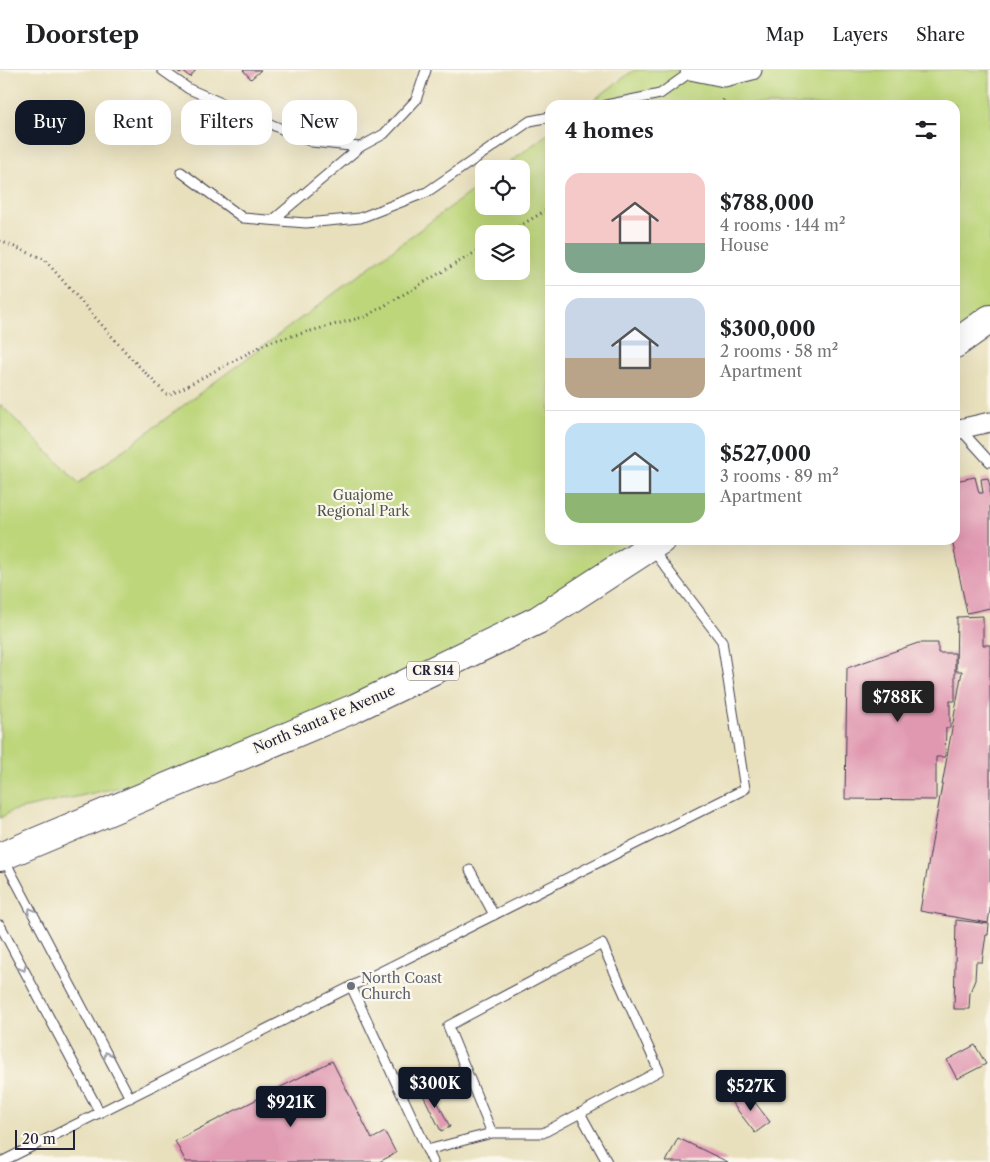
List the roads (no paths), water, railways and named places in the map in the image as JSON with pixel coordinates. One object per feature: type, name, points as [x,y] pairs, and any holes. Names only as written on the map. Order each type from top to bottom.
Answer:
[{"type":"main road","points":[[960,340],[990,319]]},
{"type":"main road","name":"North Santa Fe Avenue","points":[[1,856],[364,704],[538,620],[653,545]]},
{"type":"street","points":[[691,70],[724,77],[752,70]]},
{"type":"street","points":[[960,429],[990,422]]},
{"type":"lane","points":[[162,70],[189,89],[312,142],[360,147]]},
{"type":"lane","points":[[273,220],[360,147],[384,134],[416,100],[426,70]]},
{"type":"lane","points":[[631,100],[660,94],[691,70]]},
{"type":"lane","points":[[181,172],[243,218],[306,223],[360,218],[426,192],[530,121],[545,118]]},
{"type":"lane","points":[[960,431],[990,462]]},
{"type":"lane","points":[[1,1162],[745,789],[722,641],[657,545]]},
{"type":"lane","points":[[1,856],[130,1098]]},
{"type":"lane","points":[[470,870],[494,915]]},
{"type":"lane","points":[[0,925],[100,1113]]},
{"type":"lane","points":[[427,1150],[492,1133],[543,1133],[659,1071],[602,944],[448,1026],[492,1133]]},
{"type":"lane","points":[[351,986],[433,1162]]},
{"type":"lane","points":[[580,1113],[607,1162]]},
{"type":"place","name":"North Coast Church","points":[[351,986]]},
{"type":"park label","name":"Guajome Regional Park","points":[[363,504]]}]
